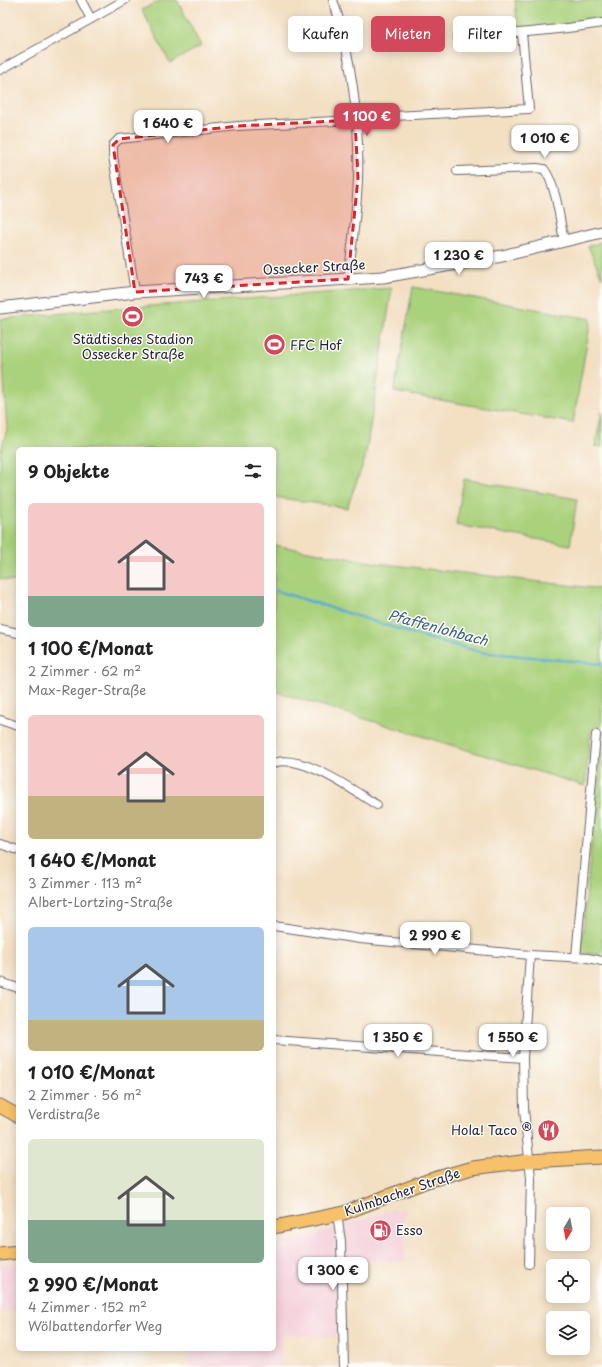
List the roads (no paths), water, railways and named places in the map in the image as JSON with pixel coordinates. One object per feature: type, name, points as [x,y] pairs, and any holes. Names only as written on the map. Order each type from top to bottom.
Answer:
[{"type":"main road","points":[[0,1106],[16,1115]]},
{"type":"main road","name":"Kulmbacher Straße","points":[[276,1227],[344,1213],[427,1181],[472,1168],[529,1160],[602,1157]]},
{"type":"main road","points":[[0,1254],[16,1252]]},
{"type":"street","points":[[81,0],[91,19]]},
{"type":"street","points":[[0,70],[125,0]]},
{"type":"street","points":[[333,0],[338,16],[351,77],[355,119],[358,178],[355,224],[348,279]]},
{"type":"street","points":[[516,33],[574,28],[602,23]]},
{"type":"street","points":[[135,292],[113,156],[113,145],[118,139],[238,126],[529,109],[522,33]]},
{"type":"street","points":[[457,171],[544,169],[549,176],[564,241]]},
{"type":"street","name":"Ossecker Straße","points":[[0,308],[135,292],[383,277],[502,256],[602,232]]},
{"type":"street","points":[[0,629],[16,633]]},
{"type":"street","points":[[0,720],[16,725]]},
{"type":"street","points":[[576,958],[596,735]]},
{"type":"street","points":[[276,762],[294,763],[311,767],[326,774],[377,805]]},
{"type":"street","points":[[0,844],[16,849]]},
{"type":"street","points":[[276,926],[360,940],[602,961]]},
{"type":"street","points":[[529,1264],[532,1178],[524,1109],[523,1058],[530,955]]},
{"type":"street","points":[[0,982],[16,987]]},
{"type":"street","points":[[276,1040],[523,1058]]},
{"type":"street","points":[[336,1214],[341,1241],[344,1367]]},
{"type":"waterway","name":"Pfaffenlohbach","points":[[276,591],[427,638],[481,652],[602,664]]},
{"type":"place","name":"Städtisches Stadion Ossecker Straße","points":[[133,317]]},
{"type":"place","name":"FFC Hof","points":[[275,345]]},
{"type":"place","name":"Hola! Taco ®","points":[[548,1130]]},
{"type":"place","name":"Esso","points":[[381,1230]]}]
